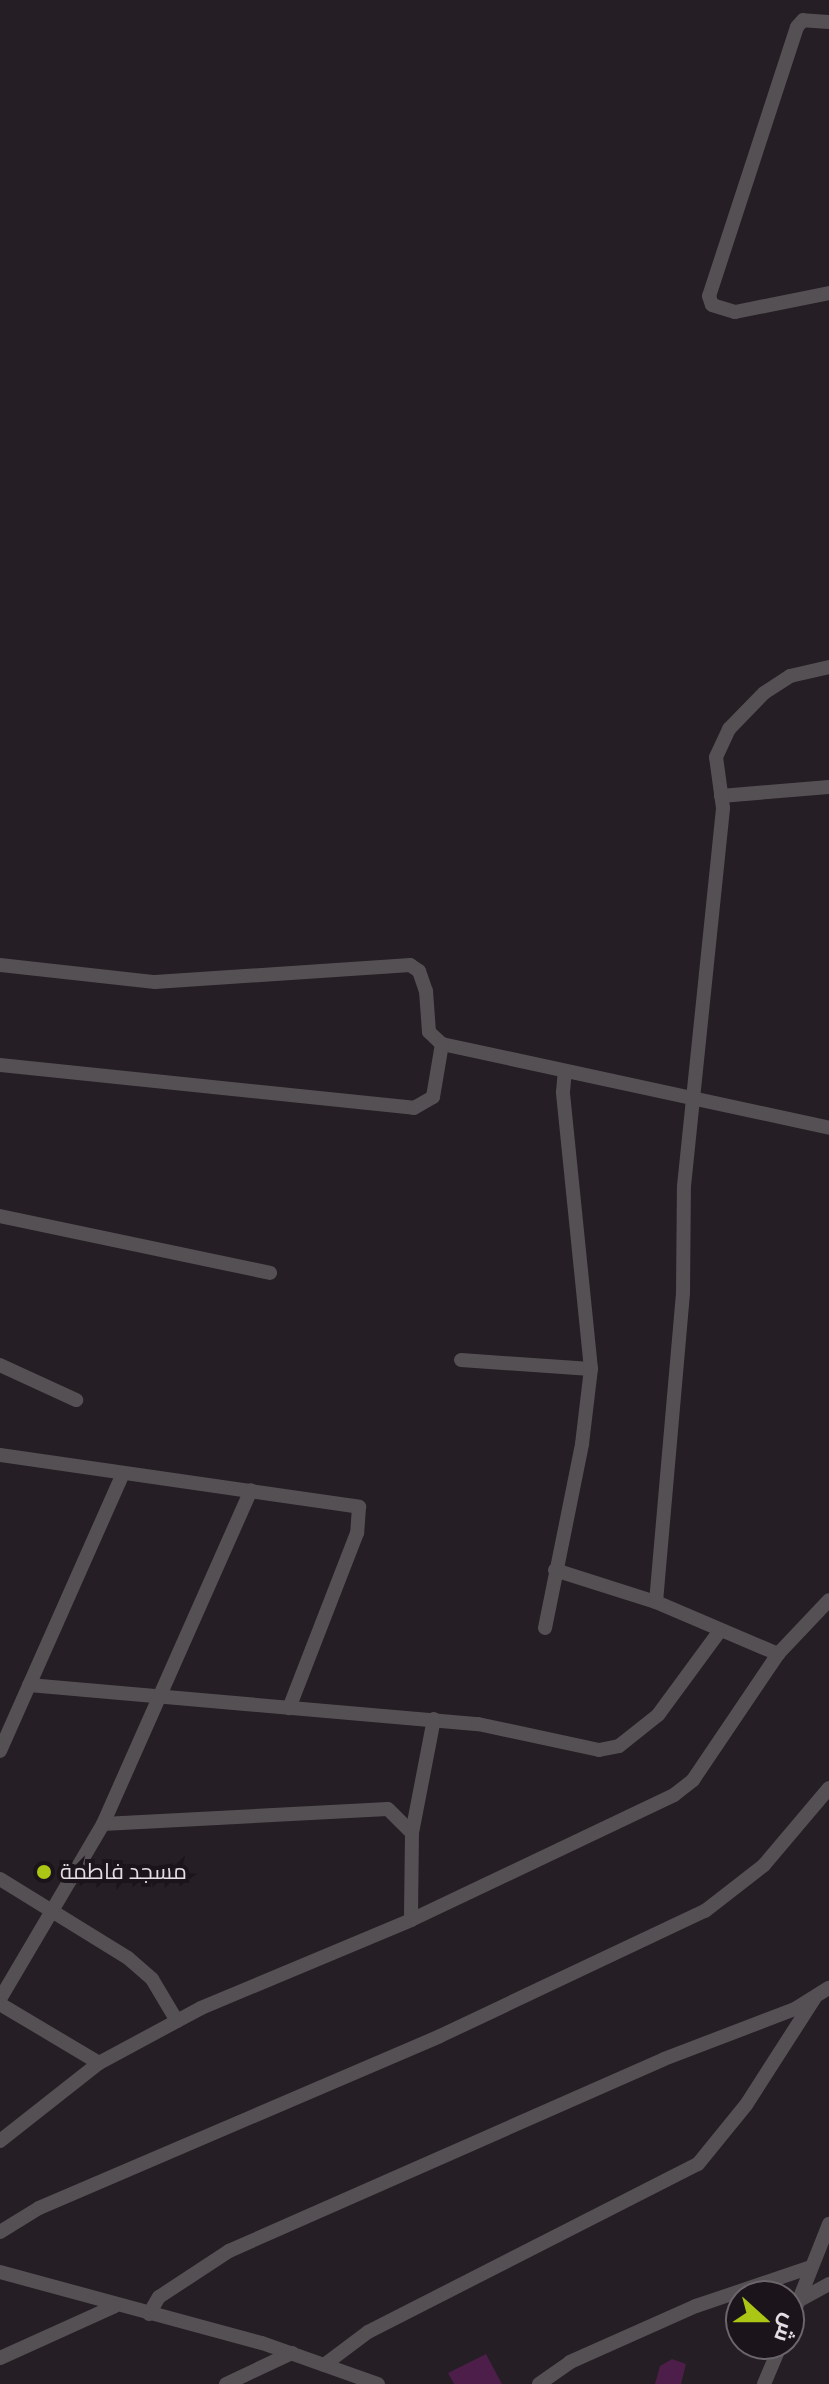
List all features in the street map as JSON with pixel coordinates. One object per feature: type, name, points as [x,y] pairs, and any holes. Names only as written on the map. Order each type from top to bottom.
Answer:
[{"type":"street","points":[[829,22],[803,20],[797,27],[709,296],[712,305],[735,312],[829,293]]},
{"type":"street","points":[[656,1602],[683,1293],[684,1186],[697,1101],[721,796],[716,757],[729,729],[777,684],[829,667]]},
{"type":"street","points":[[721,796],[829,787]]},
{"type":"street","points":[[0,965],[155,982],[410,965],[419,971],[426,991],[429,1032],[442,1044],[829,1128]]},
{"type":"street","points":[[0,1065],[414,1108],[433,1097],[442,1044]]},
{"type":"street","points":[[545,1628],[582,1444],[591,1369],[563,1092],[565,1071]]},
{"type":"street","points":[[0,1216],[270,1273]]},
{"type":"street","points":[[461,1360],[591,1369]]},
{"type":"street","points":[[0,1365],[76,1400]]},
{"type":"street","points":[[1,1457],[353,1503],[362,1514],[289,1708]]},
{"type":"street","points":[[0,1751],[123,1473]]},
{"type":"street","points":[[99,2063],[0,2002],[103,1824],[251,1490]]},
{"type":"street","points":[[555,1570],[656,1602],[719,1632],[778,1654]]},
{"type":"street","points":[[0,2141],[99,2063],[177,2021],[411,1920],[674,1795],[693,1780],[778,1654],[829,1600]]},
{"type":"street","points":[[29,1685],[158,1699],[434,1719],[529,1732],[599,1750],[619,1746],[658,1715],[719,1632]]},
{"type":"street","points":[[411,1920],[412,1833],[434,1719]]},
{"type":"street","points":[[0,2232],[39,2208],[440,2036],[705,1911],[764,1865],[829,1788]]},
{"type":"street","points":[[103,1824],[388,1809],[412,1833]]},
{"type":"street","points":[[0,1879],[152,1979],[177,2021]]},
{"type":"street","points":[[149,2314],[159,2297],[229,2251],[815,1997],[829,1988]]},
{"type":"street","points":[[324,2365],[368,2332],[698,2164],[746,2105],[815,1997]]},
{"type":"street","points":[[805,2285],[829,2224]]},
{"type":"street","points":[[539,2384],[570,2362],[696,2306],[811,2267]]},
{"type":"street","points":[[0,2272],[292,2353],[378,2384]]},
{"type":"street","points":[[805,2297],[829,2284]]},
{"type":"street","points":[[0,2358],[115,2306]]},
{"type":"street","points":[[226,2384],[292,2353]]},
{"type":"street","points":[[764,2384],[774,2360]]},
{"type":"building","points":[[486,2354],[502,2384],[454,2384],[448,2373]]},
{"type":"building","points":[[672,2359],[686,2364],[681,2384],[655,2384],[660,2366]]},
{"type":"place","name":"مسجد فاطمة","points":[[44,1872]]}]
